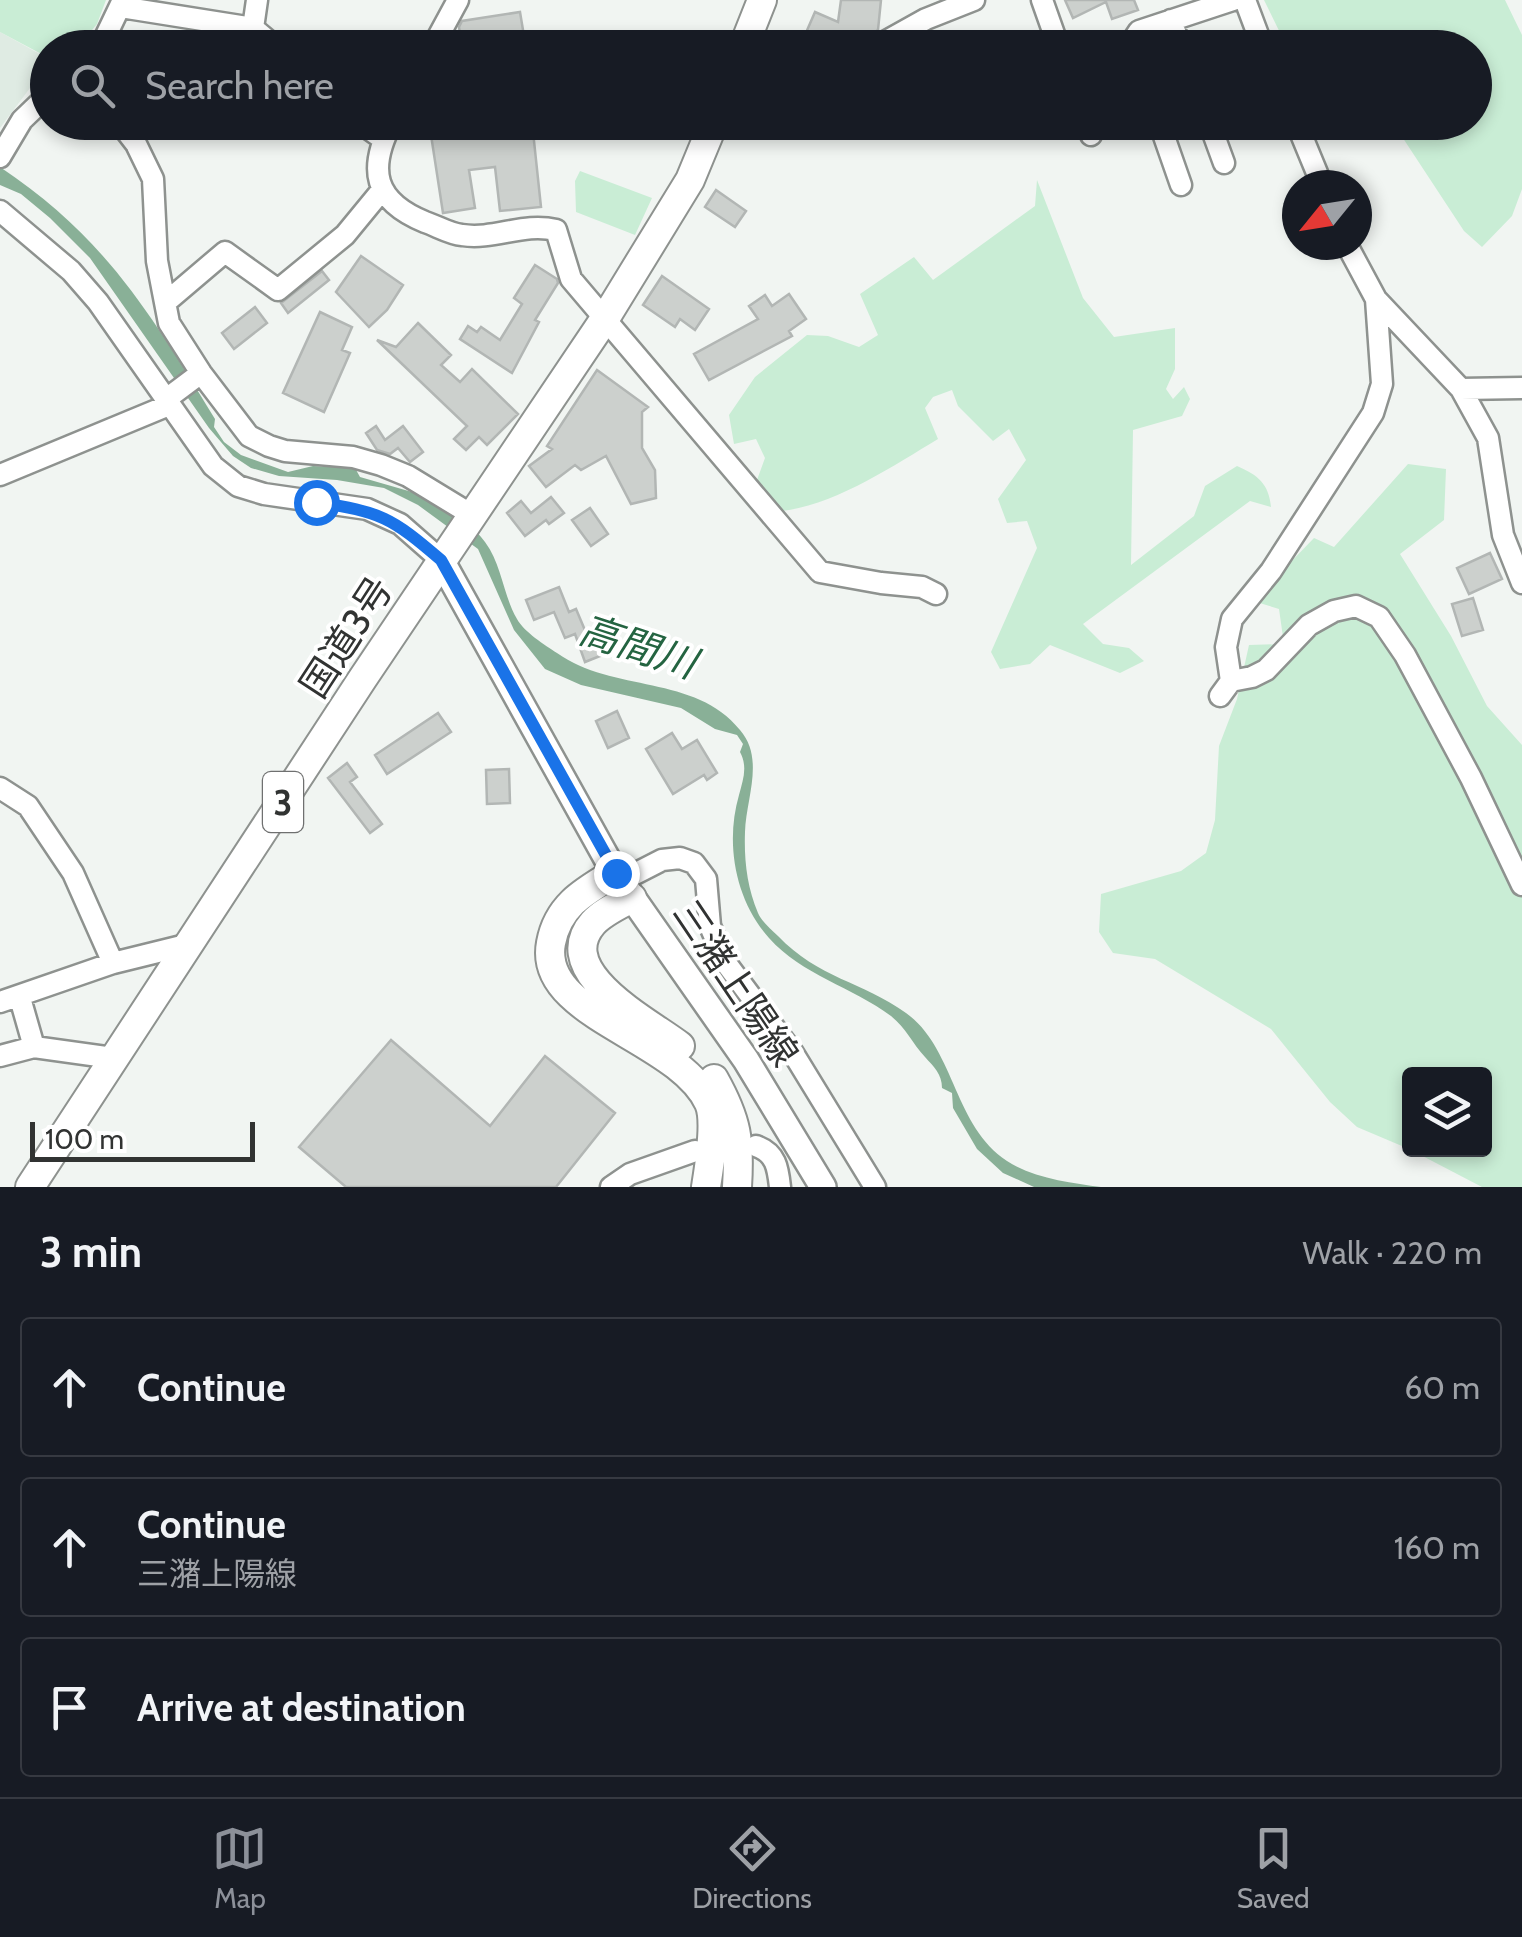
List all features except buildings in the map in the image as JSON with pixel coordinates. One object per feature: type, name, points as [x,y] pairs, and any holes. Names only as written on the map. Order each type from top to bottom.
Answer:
[{"type":"highway","points":[[750,30],[762,0]]},
{"type":"highway","name":"国道3号","points":[[30,1187],[186,945],[606,317],[690,180],[707,140]]},
{"type":"highway","points":[[623,884],[569,902],[556,921],[549,948],[552,968],[565,992],[585,1009],[672,1059],[697,1082],[712,1108],[706,1187]]},
{"type":"highway","points":[[623,884],[586,934],[582,953],[586,969],[600,987],[695,1057],[714,1078],[733,1113],[740,1153],[737,1187]]},
{"type":"main road","name":"三潴上陽線","points":[[458,535],[623,884],[746,1060],[823,1187]]},
{"type":"street","points":[[253,28],[256,0]]},
{"type":"street","points":[[442,30],[458,0]]},
{"type":"street","points":[[906,30],[974,0]]},
{"type":"street","points":[[1042,0],[1053,30]]},
{"type":"street","points":[[1142,30],[1233,0]]},
{"type":"street","points":[[1245,0],[1257,30]]},
{"type":"street","points":[[109,30],[122,4],[255,30]]},
{"type":"street","points":[[1171,20],[1175,30]]},
{"type":"street","points":[[0,156],[30,112]]},
{"type":"street","points":[[133,140],[153,179],[157,262],[169,323],[198,375],[250,436],[269,446],[352,457],[408,476],[458,535]]},
{"type":"street","points":[[385,140],[376,162],[382,190],[404,213],[460,236],[489,236],[524,227],[556,230],[572,279],[820,572],[922,587],[936,594]]},
{"type":"street","points":[[1166,140],[1182,185]]},
{"type":"street","points":[[1216,140],[1224,163]]},
{"type":"street","points":[[1303,140],[1316,170]]},
{"type":"street","points":[[165,303],[224,252],[278,290],[345,235],[382,190]]},
{"type":"street","points":[[0,211],[71,271],[98,302],[212,466],[238,486],[264,494],[368,510],[400,524],[458,535]]},
{"type":"street","points":[[1355,260],[1376,300],[1462,388],[1488,438],[1504,535],[1522,583]]},
{"type":"street","points":[[1376,300],[1382,384],[1373,413],[1271,572],[1232,618],[1226,648],[1226,688],[1266,670],[1309,625],[1334,611],[1356,606],[1379,617],[1461,760],[1522,885]]},
{"type":"street","points":[[0,475],[169,400],[198,375]]},
{"type":"street","points":[[1462,388],[1522,388]]},
{"type":"street","points":[[0,788],[28,806],[73,873],[113,963]]},
{"type":"street","points":[[623,884],[662,860],[680,858],[694,862],[706,879],[710,926],[726,963],[793,1053],[874,1187]]},
{"type":"street","points":[[34,1048],[10,1000],[113,963],[186,945]]},
{"type":"street","points":[[0,1056],[34,1048],[112,1058]]},
{"type":"street","points":[[756,1146],[767,1150],[778,1167],[780,1187]]},
{"type":"street","points":[[611,1187],[630,1174],[695,1151]]},
{"type":"shaded area","points":[[0,0],[106,0],[92,30],[30,30],[30,48],[0,32]]},
{"type":"shaded area","points":[[1264,0],[1505,0],[1522,35],[1522,189],[1512,216],[1482,247],[1464,231],[1404,140],[1492,140],[1492,30],[1279,30]]},
{"type":"shaded area","points":[[0,32],[30,49],[30,88],[0,128]]},
{"type":"shaded area","points":[[0,167],[69,221],[123,280],[215,419],[214,427],[224,442],[241,455],[288,472],[313,466],[355,468],[360,477],[420,491],[479,534],[495,560],[517,619],[541,642],[579,665],[677,692],[722,712],[740,730],[751,753],[745,853],[751,893],[762,919],[809,961],[890,1003],[922,1028],[935,1046],[975,1128],[1007,1161],[1040,1176],[1101,1187],[1034,1187],[1003,1173],[977,1149],[953,1108],[952,1093],[942,1088],[937,1071],[896,1021],[796,962],[769,938],[748,906],[733,851],[735,813],[744,768],[740,752],[743,744],[737,735],[715,729],[681,708],[581,685],[545,669],[514,630],[478,549],[418,505],[384,488],[279,476],[251,468],[233,456],[209,428],[90,258],[21,194],[0,185]]},
{"type":"shaded area","points":[[580,171],[652,198],[635,235],[576,212],[575,181]]},
{"type":"shaded area","points":[[1037,180],[1083,298],[1114,337],[1175,328],[1175,369],[1166,389],[1173,399],[1184,387],[1190,399],[1182,416],[1133,430],[1131,565],[1194,516],[1205,486],[1237,466],[1261,481],[1270,499],[1271,507],[1250,501],[1083,624],[1103,644],[1129,648],[1144,661],[1120,673],[1050,645],[1030,664],[1000,669],[991,652],[1037,548],[1027,521],[1007,523],[998,499],[1026,460],[1009,429],[993,441],[958,406],[952,390],[933,397],[925,408],[938,439],[843,493],[782,511],[757,480],[765,458],[756,439],[734,444],[729,415],[755,377],[807,335],[828,336],[859,347],[878,335],[860,294],[914,257],[933,280],[1035,206]]},
{"type":"shaded area","points":[[1408,464],[1446,469],[1444,520],[1400,554],[1451,636],[1487,706],[1522,745],[1522,1187],[1482,1187],[1424,1157],[1492,1157],[1492,1067],[1402,1067],[1402,1146],[1357,1127],[1330,1102],[1271,1029],[1155,959],[1113,953],[1099,932],[1101,894],[1181,871],[1206,853],[1215,820],[1219,746],[1237,699],[1249,645],[1284,644],[1279,609],[1253,601],[1314,538],[1334,547]]},
{"type":"route","points":[[316,502],[368,510],[400,524],[441,560],[616,873]]},
{"type":"water label","name":"高間川","points":[[638,646]]}]
